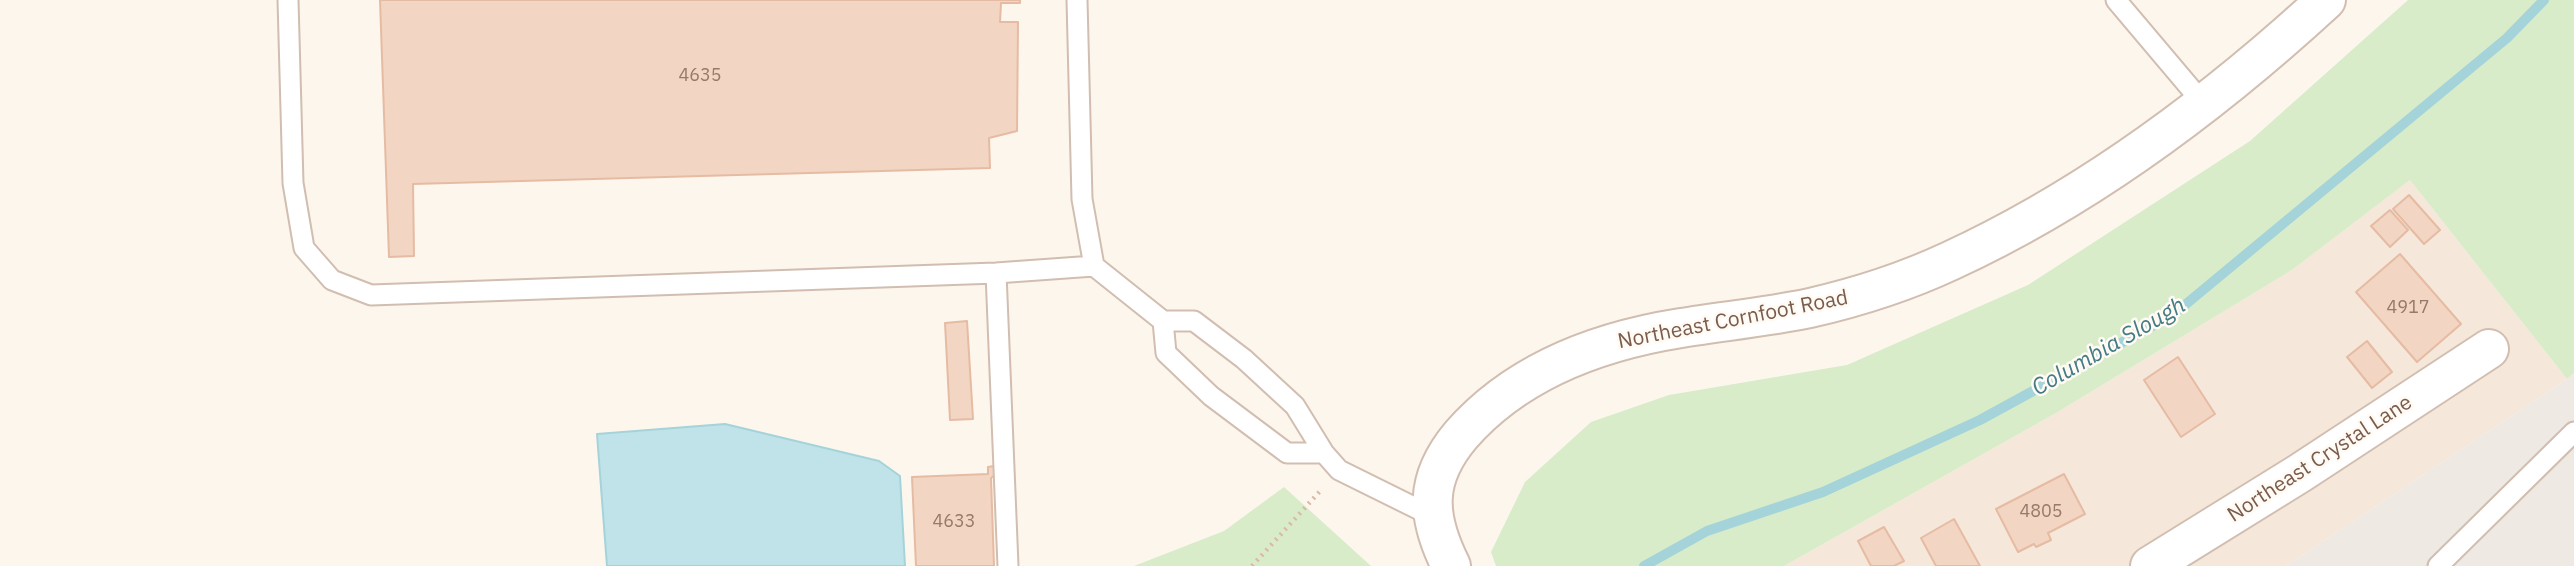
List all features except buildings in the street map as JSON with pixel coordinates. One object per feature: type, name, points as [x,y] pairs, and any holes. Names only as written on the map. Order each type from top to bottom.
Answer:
[{"type":"street","name":"Northeast Cornfoot Road","points":[[1451,566],[1440,545],[1434,517],[1433,489],[1437,469],[1471,424],[1520,384],[1582,353],[1626,340],[1682,327],[1731,322],[1809,308],[1858,296],[1905,280],[1997,239],[2131,159],[2326,0]]},
{"type":"street","name":"Northeast Crystal Lane","points":[[2150,566],[2300,473],[2489,349]]},
{"type":"lane","points":[[288,0],[293,183],[304,248],[332,280],[371,295],[1094,266],[1163,320],[1194,321],[1244,359],[1295,406],[1324,453],[1339,470],[1434,517]]},
{"type":"lane","points":[[1077,0],[1082,199],[1094,266]]},
{"type":"lane","points":[[2116,0],[2203,103]]},
{"type":"lane","points":[[996,272],[1008,566]]},
{"type":"lane","points":[[1163,320],[1166,353],[1211,396],[1287,453],[1324,453]]},
{"type":"lane","points":[[2438,566],[2574,432]]},
{"type":"path","points":[[1252,566],[1339,470]]},
{"type":"shaded area","points":[[2410,180],[2567,379],[2286,566],[1784,566],[2056,413],[2292,270]]},
{"type":"shaded area","points":[[2574,373],[2574,566],[2286,566],[2567,379]]},
{"type":"green space","points":[[2408,0],[2574,0],[2574,373],[2567,379],[2410,180],[2292,270],[2056,413],[1784,566],[1496,566],[1491,552],[1525,482],[1591,422],[1669,395],[1847,365],[2028,285],[2250,141]]},
{"type":"green space","points":[[1284,487],[1371,566],[1134,566],[1224,531]]},
{"type":"water","points":[[725,424],[879,461],[900,476],[905,566],[607,566],[597,434]]},
{"type":"waterway","name":"Columbia Slough","points":[[1644,566],[1707,531],[1823,492],[1980,420],[2174,314],[2507,38],[2544,0]]}]
